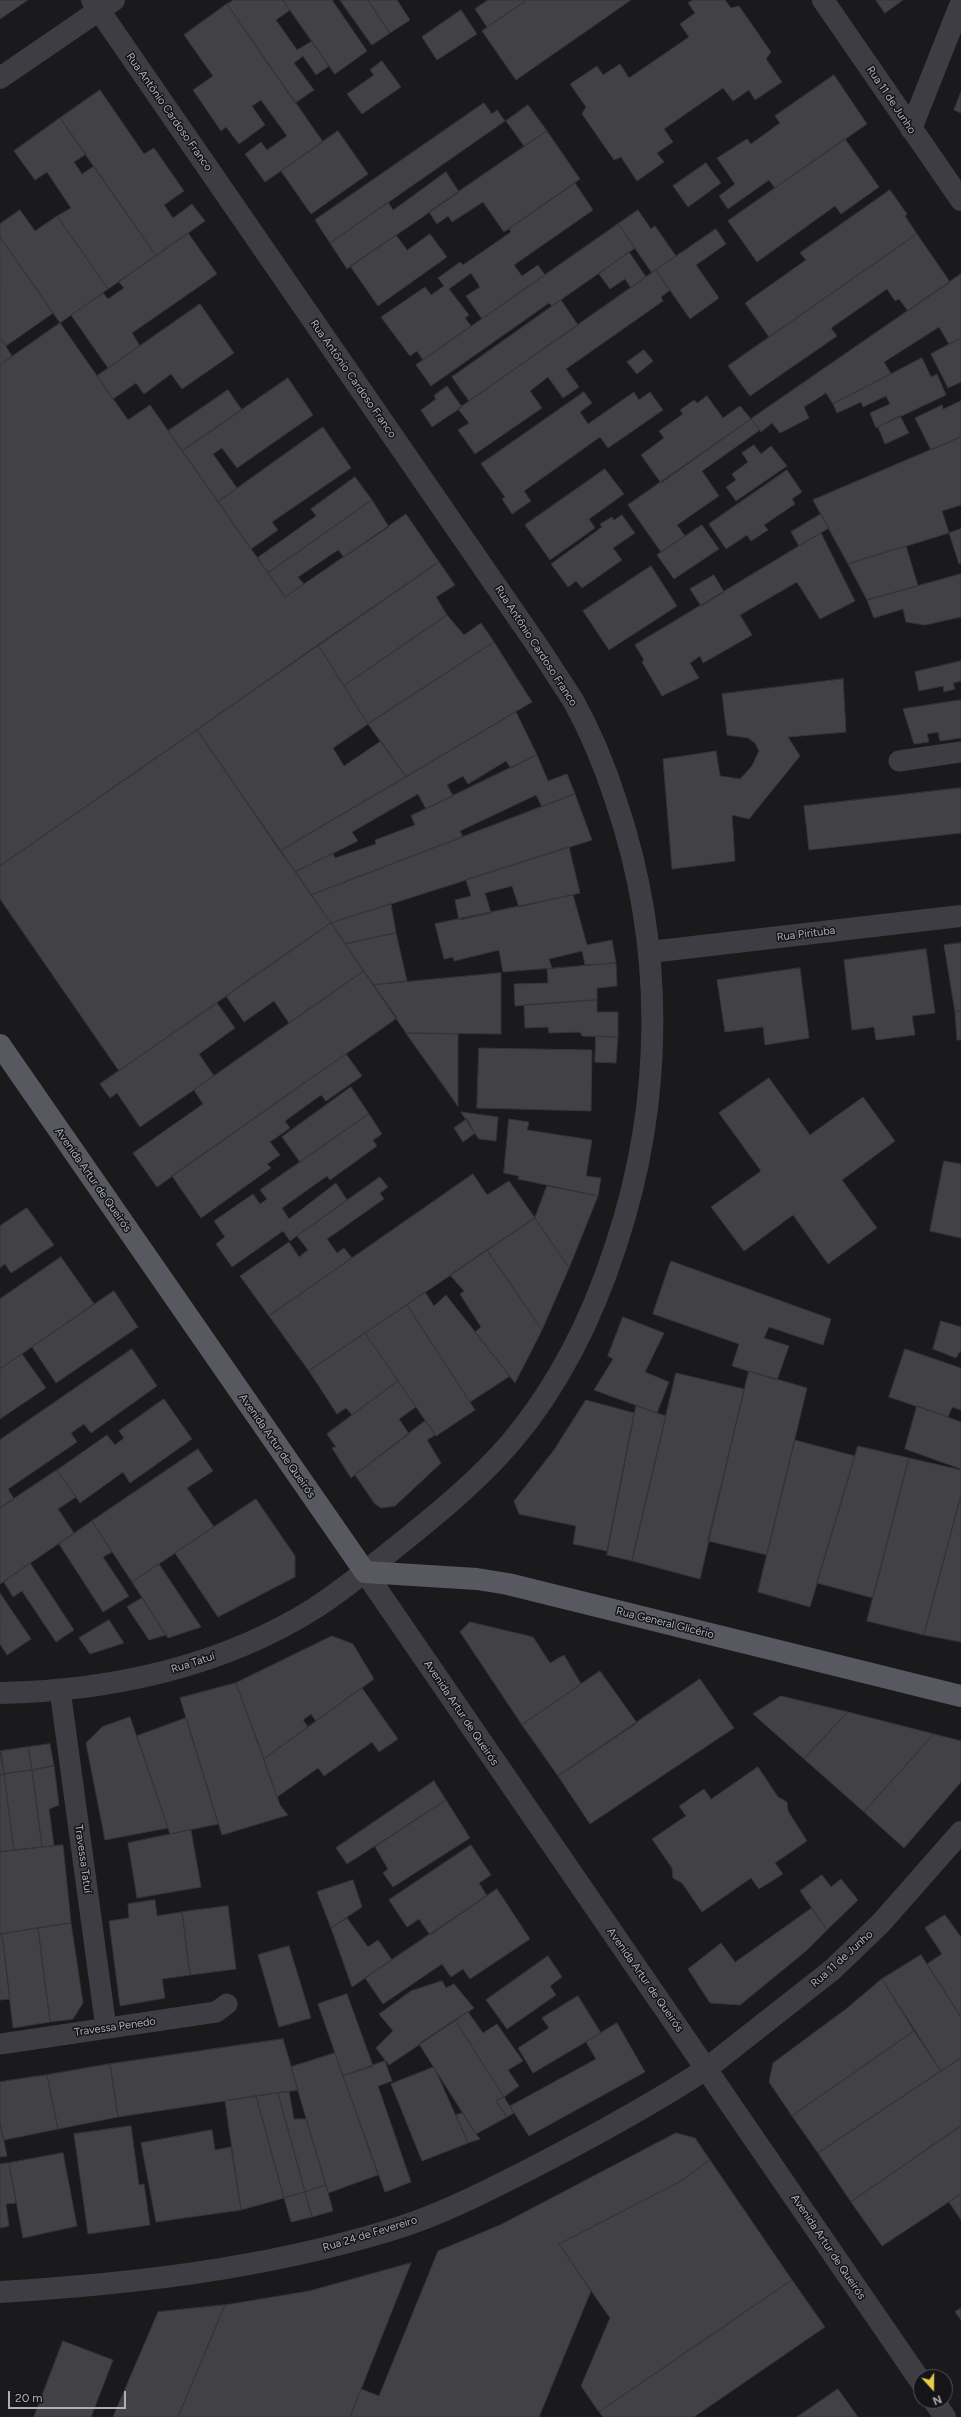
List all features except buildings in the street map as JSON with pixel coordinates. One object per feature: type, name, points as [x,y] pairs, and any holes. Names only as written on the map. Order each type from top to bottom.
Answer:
[{"type":"main road","name":"Avenida Artur de Queirós","points":[[0,1045],[364,1572]]},
{"type":"main road","name":"Rua General Glicério","points":[[364,1572],[477,1578],[508,1584],[961,1696]]},
{"type":"street","name":"Rua 11 de Junho","points":[[823,0],[961,200]]},
{"type":"street","points":[[0,78],[101,3]]},
{"type":"street","name":"Rua Antônio Cardoso Franco","points":[[101,3],[543,654],[574,704],[610,783],[636,866],[650,952],[654,1020],[647,1117],[627,1211],[593,1307],[566,1364],[512,1442],[434,1517],[364,1572]]},
{"type":"street","points":[[911,129],[961,3]]},
{"type":"street","name":"Rua Pirituba","points":[[650,952],[961,916]]},
{"type":"street","name":"Rua Tatuí","points":[[0,1693],[60,1690],[150,1676],[196,1663],[240,1647],[316,1608],[364,1572]]},
{"type":"street","name":"Avenida Artur de Queirós","points":[[364,1572],[913,2370]]},
{"type":"street","name":"Rua 11 de Junho","points":[[706,2069],[837,1965],[881,1923],[961,1832]]},
{"type":"street","name":"Rua 24 de Fevereiro","points":[[0,2292],[76,2287],[214,2272],[311,2253],[393,2230],[482,2194],[605,2131],[706,2069]]},
{"type":"lane","points":[[898,760],[961,752]]},
{"type":"lane","name":"Travessa Tatuí","points":[[60,1690],[106,2028]]},
{"type":"lane","name":"Travessa Penedo","points":[[0,2044],[216,2012],[227,2004]]}]
